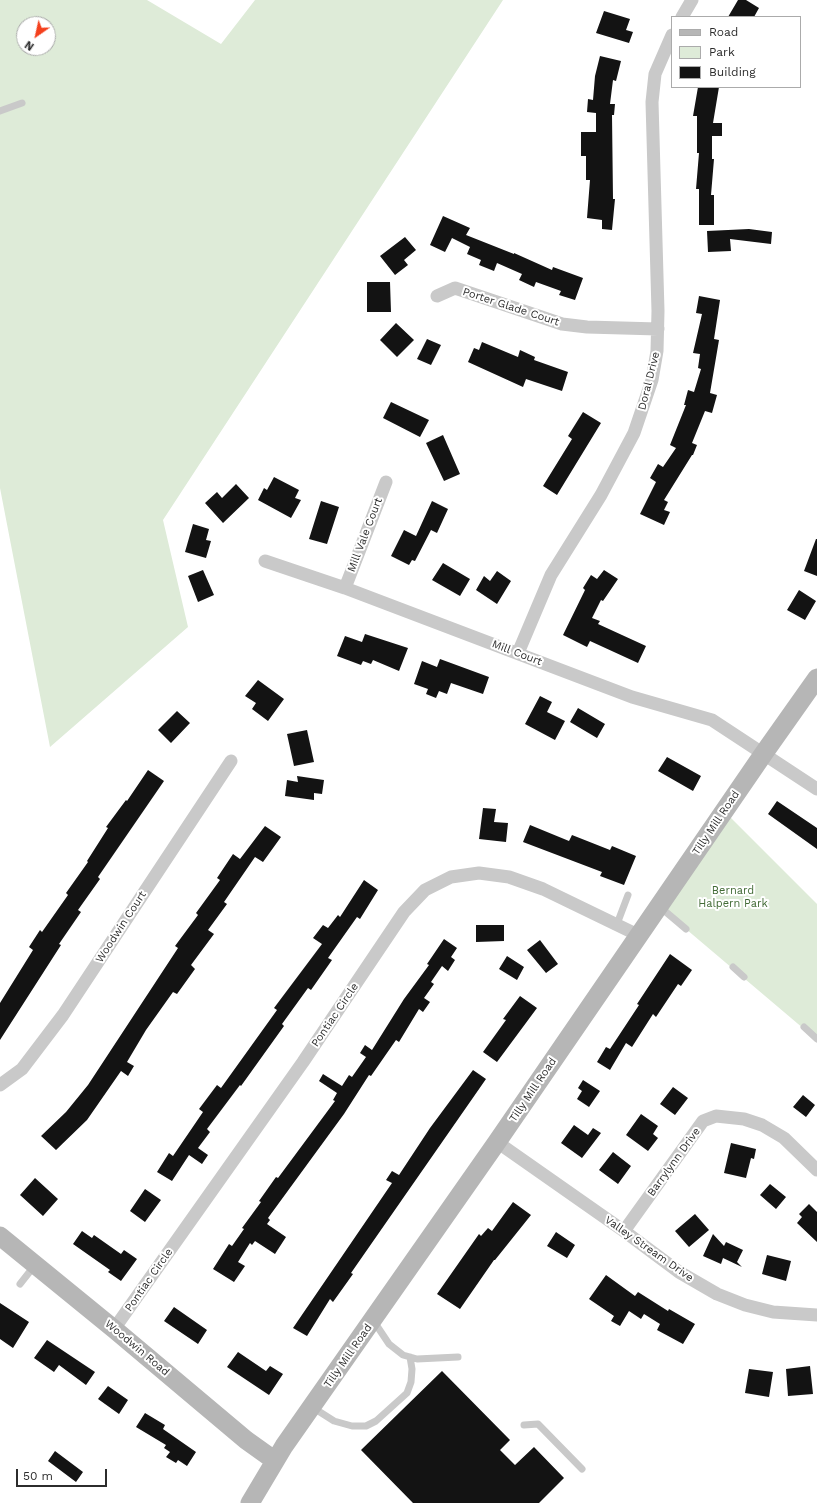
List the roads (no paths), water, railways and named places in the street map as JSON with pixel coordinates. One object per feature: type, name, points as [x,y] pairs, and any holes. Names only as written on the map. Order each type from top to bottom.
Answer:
[{"type":"street","points":[[683,16],[692,0]]},
{"type":"street","name":"Doral Drive","points":[[518,653],[551,574],[601,495],[634,433],[652,380],[658,351],[658,329],[652,102],[655,74],[671,37]]},
{"type":"street","name":"Porter Glade Court","points":[[437,296],[455,288],[562,324],[587,327],[658,329]]},
{"type":"street","name":"Mill Vale Court","points":[[345,588],[386,482]]},
{"type":"street","name":"Mill Court","points":[[265,561],[345,588],[632,697],[712,720],[817,789]]},
{"type":"street","name":"Tilly Mill Road","points":[[250,1503],[274,1460],[497,1142],[638,935],[660,907],[764,753],[817,678]]},
{"type":"street","name":"Woodwin Court","points":[[0,1085],[22,1069],[63,1015],[231,761]]},
{"type":"street","name":"Pontiac Circle","points":[[114,1329],[303,1062],[404,912],[425,890],[451,877],[479,873],[509,878],[543,889],[638,935]]},
{"type":"street","name":"Barrylynn Drive","points":[[624,1231],[704,1121],[716,1116],[744,1119],[762,1125],[784,1138],[817,1170]]},
{"type":"street","name":"Valley Stream Drive","points":[[497,1142],[624,1231],[679,1272],[717,1294],[745,1305],[773,1312],[817,1315]]},
{"type":"street","name":"Woodwin Road","points":[[0,1236],[246,1440],[274,1460]]},
{"type":"lane","points":[[0,111],[22,102]]},
{"type":"lane","points":[[617,924],[628,896]]},
{"type":"lane","points":[[660,907],[686,929]]},
{"type":"lane","points":[[733,967],[744,977]]},
{"type":"lane","points":[[804,1027],[817,1038]]},
{"type":"lane","points":[[20,1284],[36,1265]]},
{"type":"lane","points":[[373,1320],[389,1344],[403,1355],[417,1359],[458,1356]]},
{"type":"lane","points":[[312,1407],[334,1421],[352,1426],[366,1426],[376,1421],[407,1393],[411,1382],[412,1369],[410,1357]]},
{"type":"lane","points":[[524,1425],[538,1424],[582,1469]]},
{"type":"park label","name":"Bernard Halpern Park","points":[[733,897]]}]
